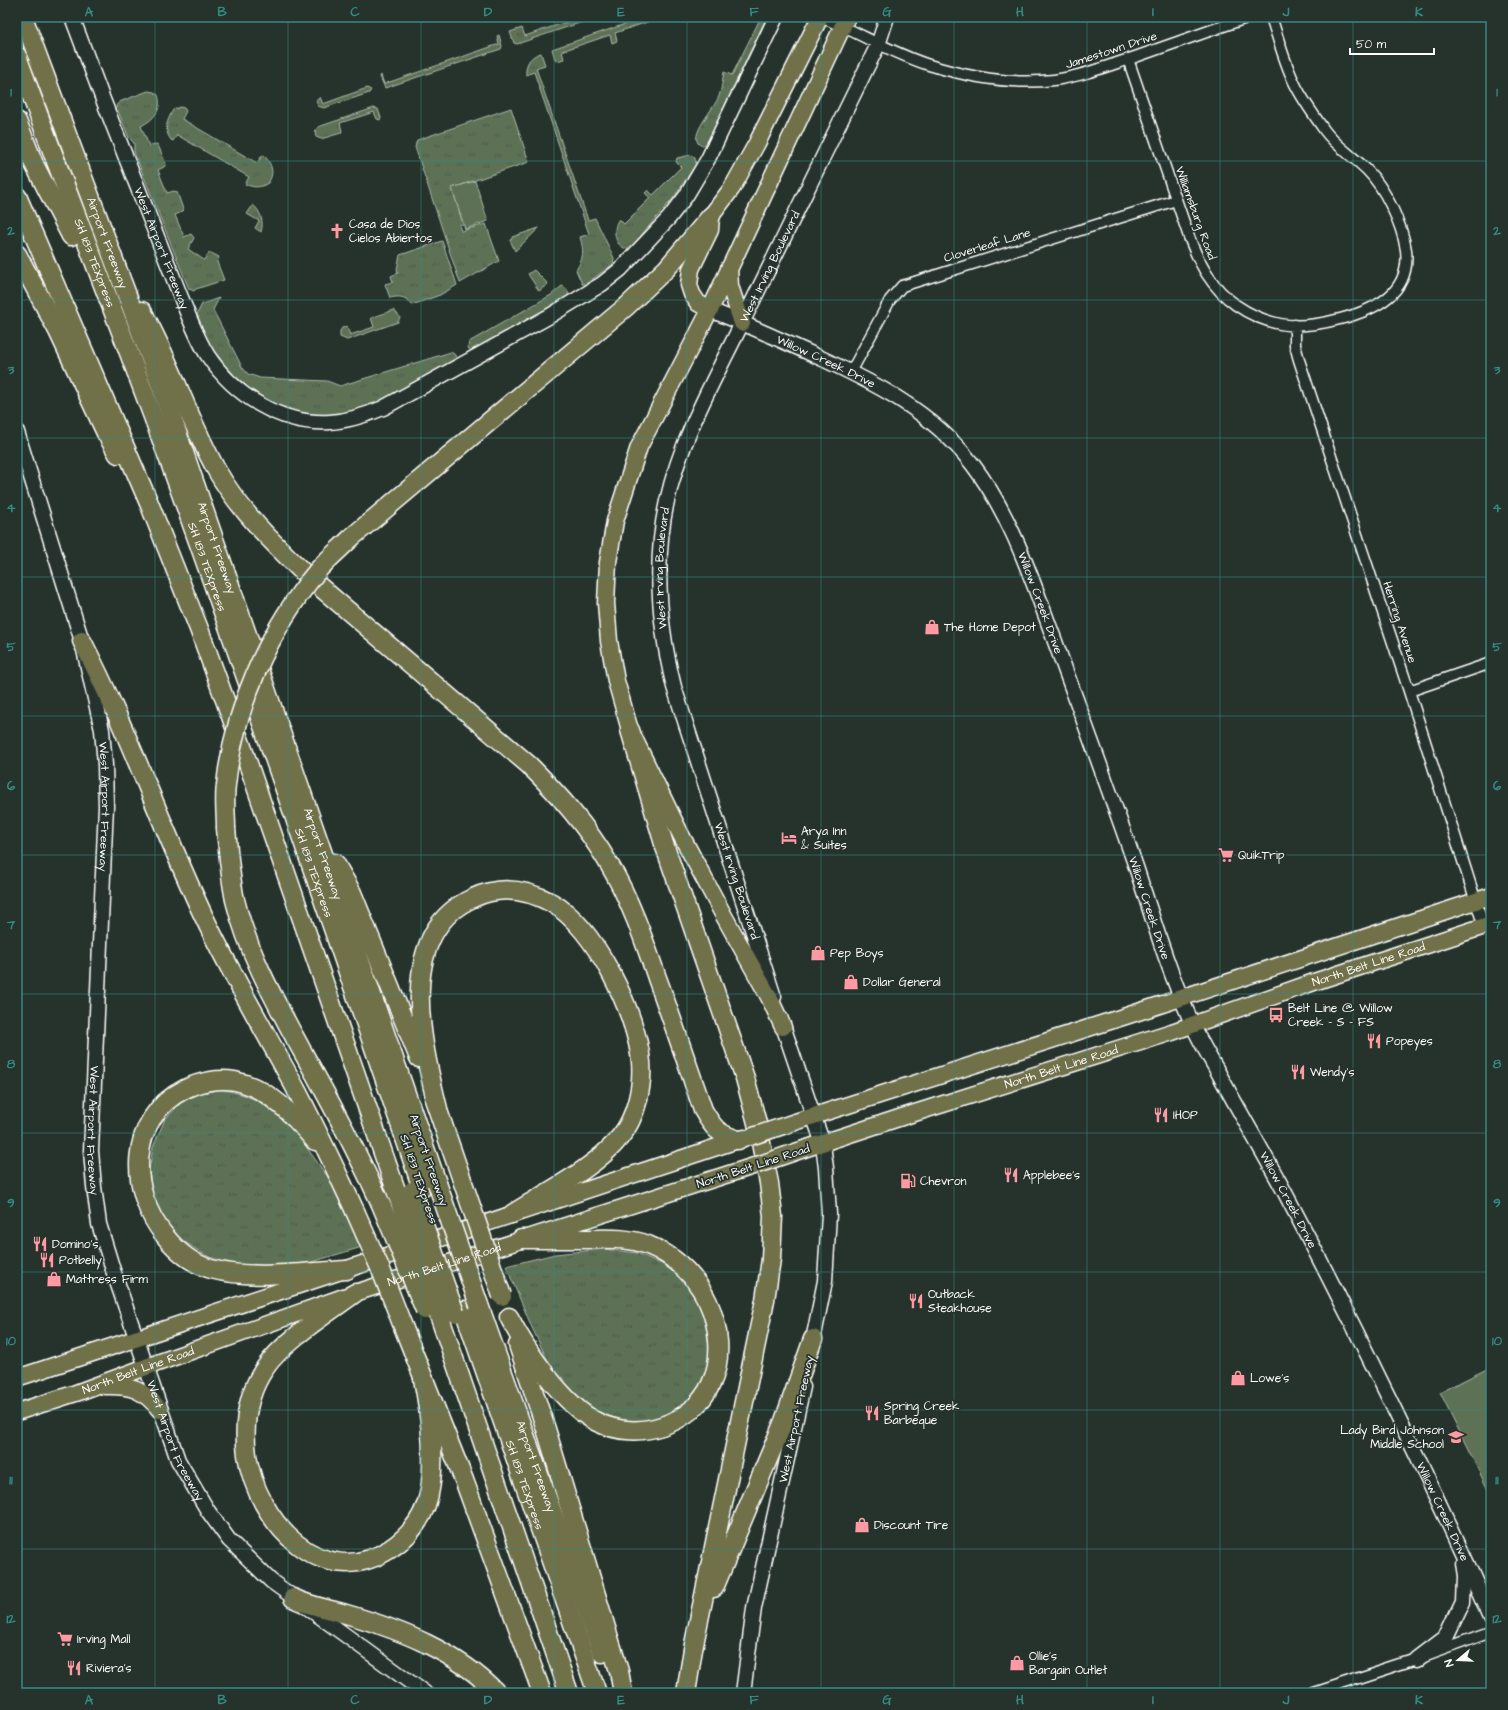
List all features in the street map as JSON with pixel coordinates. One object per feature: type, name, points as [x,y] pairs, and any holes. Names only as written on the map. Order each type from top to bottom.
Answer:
[{"type":"highway","name":"Airport Freeway","points":[[23,17],[191,471],[310,816],[454,1313],[616,1693]]},
{"type":"highway","points":[[36,17],[44,75]]},
{"type":"highway","name":"SH 183 TEXpress","points":[[17,56],[46,138],[172,469],[274,756],[417,1189]]},
{"type":"highway","name":"SH 183 TEXpress","points":[[17,86],[71,236],[181,524],[417,1189]]},
{"type":"highway","points":[[17,121],[34,164],[71,236]]},
{"type":"highway","name":"Airport Freeway","points":[[17,196],[149,503],[417,1189],[454,1313],[467,1396],[568,1693]]},
{"type":"highway","points":[[454,1313],[380,1202],[348,1136],[273,998],[247,937],[235,900],[226,828],[226,786],[234,741],[247,694],[265,653],[286,614],[320,569],[352,537],[627,306],[667,268],[712,216]]},
{"type":"highway","points":[[17,254],[58,331],[106,433],[149,503]]},
{"type":"highway","points":[[116,265],[156,336],[193,424],[218,471],[240,506],[273,543],[306,575],[529,765],[562,798],[587,830],[610,865],[629,906],[648,953],[703,1110],[712,1126],[722,1134],[744,1138]]},
{"type":"highway","points":[[82,641],[105,686],[168,836],[210,930],[297,1091],[355,1210],[381,1270],[422,1379],[464,1480],[542,1693]]},
{"type":"highway","points":[[630,730],[664,844],[747,1086],[758,1123],[769,1183],[773,1216],[771,1259],[765,1300],[693,1649],[686,1693]]},
{"type":"highway","points":[[310,816],[352,893],[403,1015],[438,1109],[509,1317],[562,1482],[619,1671],[623,1693]]},
{"type":"highway","points":[[438,1109],[424,1044],[420,1007],[420,983],[423,961],[429,941],[442,921],[460,903],[482,893],[506,890],[530,892],[554,904],[574,921],[594,946],[611,973],[626,1004],[636,1034],[641,1063],[640,1089],[633,1114],[621,1137],[602,1155],[576,1174],[512,1214]]},
{"type":"highway","points":[[336,1169],[307,1132],[272,1098],[253,1087],[234,1081],[214,1080],[192,1086],[172,1096],[157,1111],[146,1129],[139,1153],[139,1176],[144,1202],[155,1224],[171,1243],[189,1259],[210,1269],[259,1275],[347,1270]]},
{"type":"highway","points":[[509,1317],[532,1354],[560,1391],[578,1409],[597,1422],[619,1430],[644,1431],[665,1426],[684,1415],[700,1401],[711,1383],[717,1365],[718,1342],[714,1315],[703,1292],[689,1271],[669,1256],[647,1245],[625,1239],[521,1240]]},
{"type":"highway","points":[[355,1293],[280,1351],[265,1368],[254,1388],[246,1412],[245,1438],[249,1468],[259,1496],[273,1521],[291,1540],[310,1553],[333,1562],[358,1562],[382,1555],[402,1542],[417,1525],[426,1504],[431,1480],[430,1421],[422,1379]]},
{"type":"highway","name":"SH 183 TEXpress","points":[[454,1313],[586,1693]]},
{"type":"highway","name":"SH 183 TEXpress","points":[[454,1313],[597,1693]]},
{"type":"highway","points":[[693,1649],[712,1592],[784,1421],[813,1339]]},
{"type":"highway","points":[[293,1598],[355,1617],[431,1645],[463,1665],[497,1693]]},
{"type":"main road","points":[[710,310],[698,303],[692,294],[689,285],[692,269],[710,230],[712,216],[732,188],[757,144],[820,17]]},
{"type":"main road","points":[[783,1027],[769,997],[681,835],[630,730],[616,681],[609,641],[606,603],[608,562],[615,521],[639,447],[710,310],[845,21]]},
{"type":"main road","points":[[729,268],[730,286],[742,323]]},
{"type":"main road","name":"North Belt Line Road","points":[[17,1378],[744,1138],[1181,998],[1491,896]]},
{"type":"main road","name":"North Belt Line Road","points":[[17,1412],[96,1386],[355,1293],[823,1144],[902,1117],[1039,1075],[1487,925]]},
{"type":"main road","points":[[96,1386],[116,1385],[132,1388],[147,1395],[160,1410]]},
{"type":"street","name":"West Airport Freeway","points":[[72,17],[102,98],[182,300],[195,332],[209,356],[229,380],[259,405],[288,417],[316,422],[341,421],[356,418],[383,408],[548,318],[602,284],[621,269],[669,218],[686,196],[708,159],[776,17]]},
{"type":"street","name":"Jamestown Drive","points":[[820,17],[845,21],[878,45],[927,65],[962,74],[1020,81],[1040,81],[1068,78],[1083,74],[1249,17]]},
{"type":"street","name":"West Irving Boulevard","points":[[823,1144],[797,1064],[783,1027],[733,867],[674,687],[665,651],[659,602],[659,566],[668,495],[690,429],[878,45],[888,17]]},
{"type":"street","name":"Williamsburg Road","points":[[1128,59],[1198,262],[1214,285],[1237,306],[1252,314],[1280,324],[1295,325],[1325,323],[1350,316],[1379,305],[1393,293],[1400,283],[1404,272],[1406,250],[1396,217],[1380,186],[1368,170],[1326,133],[1304,101],[1291,74],[1271,17]]},
{"type":"street","name":"Cloverleaf Lane","points":[[851,372],[890,300],[902,286],[1176,200]]},
{"type":"street","name":"Willow Creek Drive","points":[[710,310],[851,372],[890,392],[935,425],[971,462],[989,487],[1002,509],[1042,607],[1088,731],[1181,998],[1192,1025],[1286,1195],[1362,1345],[1460,1547],[1491,1616]]},
{"type":"street","name":"Herring Avenue","points":[[1295,325],[1295,345],[1299,360],[1409,691],[1476,901],[1487,925]]},
{"type":"street","name":"West Airport Freeway","points":[[17,432],[21,457],[82,641],[102,730],[106,779],[106,806],[101,954],[91,1151],[99,1224],[178,1460],[208,1511],[229,1540],[271,1581],[425,1693]]},
{"type":"street","points":[[1409,691],[1491,663]]},
{"type":"street","name":"West Airport Freeway","points":[[743,1693],[754,1608],[825,1281],[829,1214],[823,1144]]},
{"type":"street","points":[[1417,1659],[1446,1637],[1463,1601],[1464,1576],[1460,1547]]},
{"type":"street","points":[[1313,1693],[1417,1659],[1491,1632]]},
{"type":"green space","points":[[581,17],[597,17],[517,44],[514,43],[510,32],[522,28],[525,36]]},
{"type":"green space","points":[[646,17],[662,17],[615,33],[617,41],[612,43],[610,35],[562,51],[564,59],[557,61],[555,59],[552,49]]},
{"type":"green space","points":[[752,17],[767,17],[708,141],[705,145],[700,145],[697,141],[697,135],[703,122],[717,101],[721,90],[724,72],[732,75],[759,21]]},
{"type":"green space","points":[[499,35],[502,46],[501,49],[385,88],[380,77],[381,75],[384,84],[499,44],[497,36]]},
{"type":"green space","points":[[541,53],[545,65],[536,68],[588,220],[595,218],[614,258],[613,264],[586,284],[582,284],[576,270],[581,262],[582,254],[580,237],[589,234],[534,72],[526,75],[526,67],[531,58]]},
{"type":"green space","points":[[367,88],[371,90],[369,93],[324,108],[318,106],[316,101],[320,97],[323,104]]},
{"type":"green space","points":[[148,91],[154,92],[158,95],[158,110],[153,118],[141,126],[149,146],[155,144],[158,145],[166,164],[158,170],[167,193],[174,191],[177,192],[183,209],[182,212],[175,215],[184,237],[191,234],[194,238],[188,249],[204,260],[208,254],[211,253],[219,257],[217,262],[224,280],[194,291],[189,289],[134,152],[134,143],[129,138],[116,106],[119,102]]},
{"type":"green space","points":[[180,107],[184,108],[186,111],[182,119],[257,163],[264,155],[272,169],[268,183],[257,187],[245,184],[249,177],[177,135],[173,141],[171,140],[167,132],[168,121],[173,110]]},
{"type":"green space","points":[[374,108],[378,109],[381,118],[380,120],[377,119],[374,112],[340,123],[341,133],[321,139],[316,137],[315,131],[318,127]]},
{"type":"green space","points":[[511,108],[529,162],[452,188],[463,224],[459,225],[461,231],[486,224],[499,261],[460,283],[415,147],[417,140]]},
{"type":"green space","points":[[691,155],[695,158],[696,164],[675,196],[629,249],[620,246],[615,233],[615,228],[619,219],[624,224],[650,198],[645,193],[648,190],[653,195],[681,167],[676,162],[677,158]]},
{"type":"green space","points":[[475,181],[488,221],[465,229],[452,188]]},
{"type":"green space","points":[[253,205],[258,210],[261,217],[261,232],[255,228],[259,221],[247,214]]},
{"type":"green space","points":[[539,228],[515,251],[510,240],[512,237]]},
{"type":"green space","points":[[442,241],[457,285],[440,295],[412,305],[402,297],[390,298],[385,284],[393,282],[391,276],[398,273],[397,269],[400,255]]},
{"type":"green space","points":[[534,270],[548,284],[539,291],[528,274]]},
{"type":"green space","points":[[562,286],[567,290],[568,296],[475,351],[468,348],[469,342],[551,295]]},
{"type":"green space","points":[[219,298],[213,310],[242,367],[248,374],[260,378],[327,381],[340,386],[451,352],[455,355],[456,360],[453,364],[357,414],[304,417],[264,403],[241,386],[212,352],[197,314],[202,304]]},
{"type":"green space","points":[[394,310],[400,317],[398,322],[347,340],[340,337],[340,331],[342,328],[347,326],[350,335],[374,327],[371,318]]},
{"type":"green space","points":[[221,1089],[241,1094],[259,1101],[292,1127],[330,1180],[362,1247],[305,1264],[269,1269],[233,1266],[205,1255],[177,1237],[159,1211],[152,1195],[149,1171],[153,1147],[165,1119],[184,1100],[202,1093]]},
{"type":"green space","points":[[604,1249],[637,1253],[673,1269],[694,1290],[704,1312],[711,1344],[707,1373],[695,1396],[667,1417],[649,1424],[625,1423],[606,1417],[581,1400],[562,1381],[547,1359],[506,1266],[555,1254]]},
{"type":"green space","points":[[1491,1367],[1491,1496],[1440,1392]]},
{"type":"place","name":"Casa de Dios Cielos Abiertos","points":[[337,231]]},
{"type":"place","name":"The Home Depot","points":[[932,627]]},
{"type":"place","name":"Arya Inn & Suites","points":[[789,838]]},
{"type":"place","name":"QuikTrip","points":[[1226,855]]},
{"type":"place","name":"Pep Boys","points":[[818,953]]},
{"type":"place","name":"Dollar General","points":[[851,982]]},
{"type":"place","name":"Belt Line @ Willow Creek - S - FS","points":[[1276,1015]]},
{"type":"place","name":"Popeyes","points":[[1374,1041]]},
{"type":"place","name":"Wendy's","points":[[1298,1072]]},
{"type":"place","name":"IHOP","points":[[1161,1115]]},
{"type":"place","name":"Applebee's","points":[[1011,1175]]},
{"type":"place","name":"Chevron","points":[[908,1181]]},
{"type":"place","name":"Domino's","points":[[40,1244]]},
{"type":"place","name":"Potbelly","points":[[47,1260]]},
{"type":"place","name":"Mattress Firm","points":[[54,1279]]},
{"type":"place","name":"Outback Steakhouse","points":[[916,1301]]},
{"type":"place","name":"Lowe's","points":[[1238,1378]]},
{"type":"place","name":"Spring Creek Barbeque","points":[[872,1413]]},
{"type":"place","name":"Lady Bird Johnson Middle School","points":[[1456,1437]]},
{"type":"place","name":"Discount Tire","points":[[862,1525]]},
{"type":"place","name":"Irving Mall","points":[[65,1639]]},
{"type":"place","name":"Ollie's Bargain Outlet","points":[[1017,1663]]},
{"type":"place","name":"Riviera's","points":[[74,1668]]}]
